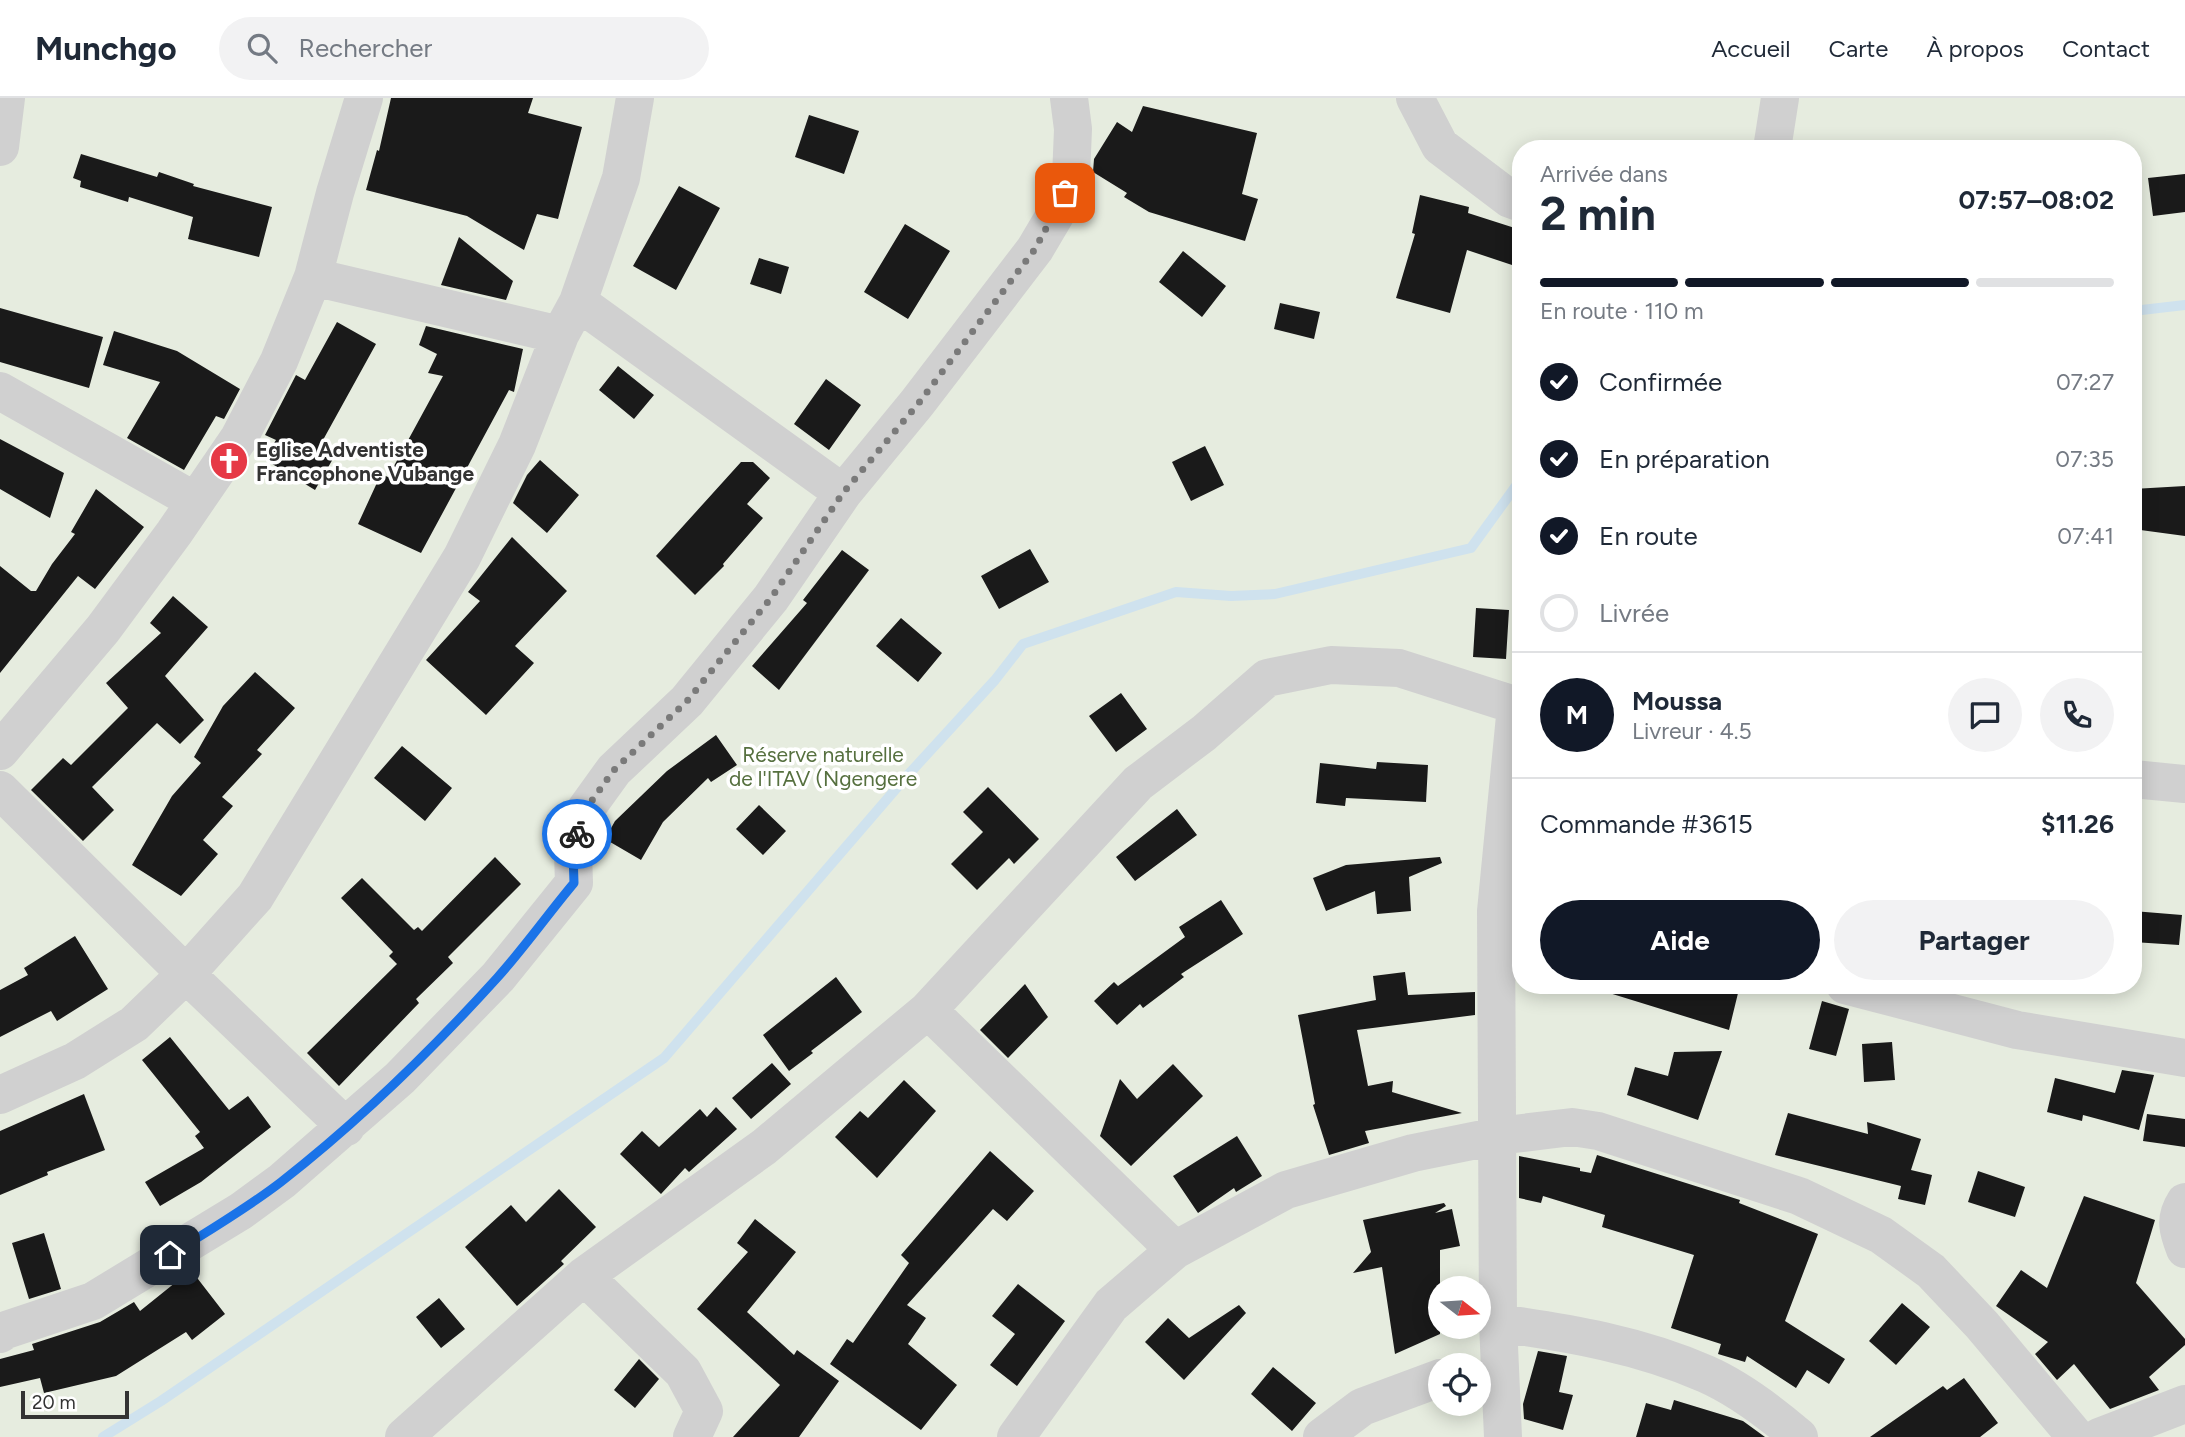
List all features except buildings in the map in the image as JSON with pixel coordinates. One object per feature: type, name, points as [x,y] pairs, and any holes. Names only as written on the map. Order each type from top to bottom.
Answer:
[{"type":"street","points":[[0,147],[6,98]]},
{"type":"street","points":[[0,751],[103,629],[239,438],[279,361],[313,277],[364,98]]},
{"type":"street","points":[[0,1095],[75,1061],[134,1024],[186,974],[255,897],[462,557],[517,445],[559,335],[578,302],[621,178],[635,98]]},
{"type":"street","points":[[2,1327],[93,1301],[241,1211],[282,1181],[400,1078],[498,977],[574,883],[573,853],[583,813],[614,770],[687,701],[771,598],[843,493],[918,404],[1035,249],[1058,210],[1072,177],[1073,129],[1069,98]]},
{"type":"street","points":[[1415,98],[1440,146],[1512,200]]},
{"type":"street","points":[[1773,140],[1780,98]]},
{"type":"street","points":[[313,277],[559,335]]},
{"type":"street","points":[[578,302],[843,493]]},
{"type":"street","points":[[0,391],[195,501]]},
{"type":"street","points":[[404,1437],[584,1276],[764,1147],[928,1010],[1138,783],[1204,733],[1267,678],[1331,665],[1399,668],[1512,704]]},
{"type":"street","points":[[2142,780],[2185,784]]},
{"type":"street","points":[[0,790],[186,974],[346,1126]]},
{"type":"street","points":[[1491,1367],[1498,1323],[1497,1136],[1512,838]]},
{"type":"street","points":[[1879,994],[2017,1030],[2185,1058]]},
{"type":"street","points":[[928,1010],[1175,1250]]},
{"type":"street","points":[[1027,1434],[1111,1305],[1175,1250],[1286,1190],[1413,1153],[1497,1136],[1572,1127],[1598,1131],[1799,1196],[1881,1236],[1931,1271],[1982,1325],[2076,1437]]},
{"type":"street","points":[[2185,1202],[2179,1211],[2177,1229],[2185,1249]]},
{"type":"street","points":[[584,1276],[683,1372],[704,1411],[692,1437]]},
{"type":"street","points":[[1498,1323],[1572,1333],[1630,1347],[1707,1374],[1750,1399],[1799,1437]]},
{"type":"street","points":[[1491,1378],[1503,1437]]},
{"type":"street","points":[[1322,1437],[1362,1407],[1428,1382]]},
{"type":"street","points":[[2099,1437],[2185,1404]]},
{"type":"green space","name":"Réserve naturelle de l'ITAV (Ngengere","points":[[0,98],[2185,98],[2185,1437],[0,1437]]},
{"type":"waterway","points":[[2142,310],[2185,305]]},
{"type":"waterway","points":[[103,1437],[161,1401],[664,1058],[907,776],[995,680],[1023,644],[1176,592],[1231,596],[1275,594],[1471,548],[1512,491]]},
{"type":"way so far","points":[[577,834],[583,813],[614,770],[687,701],[771,598],[843,493],[918,404],[1035,249],[1065,193]]},
{"type":"place","name":"Eglise Adventiste Francophone Vubange","points":[[229,461]]},
{"type":"route","points":[[170,1255],[241,1211],[282,1181],[417,1062],[498,977],[574,883],[573,853],[577,834]]}]
